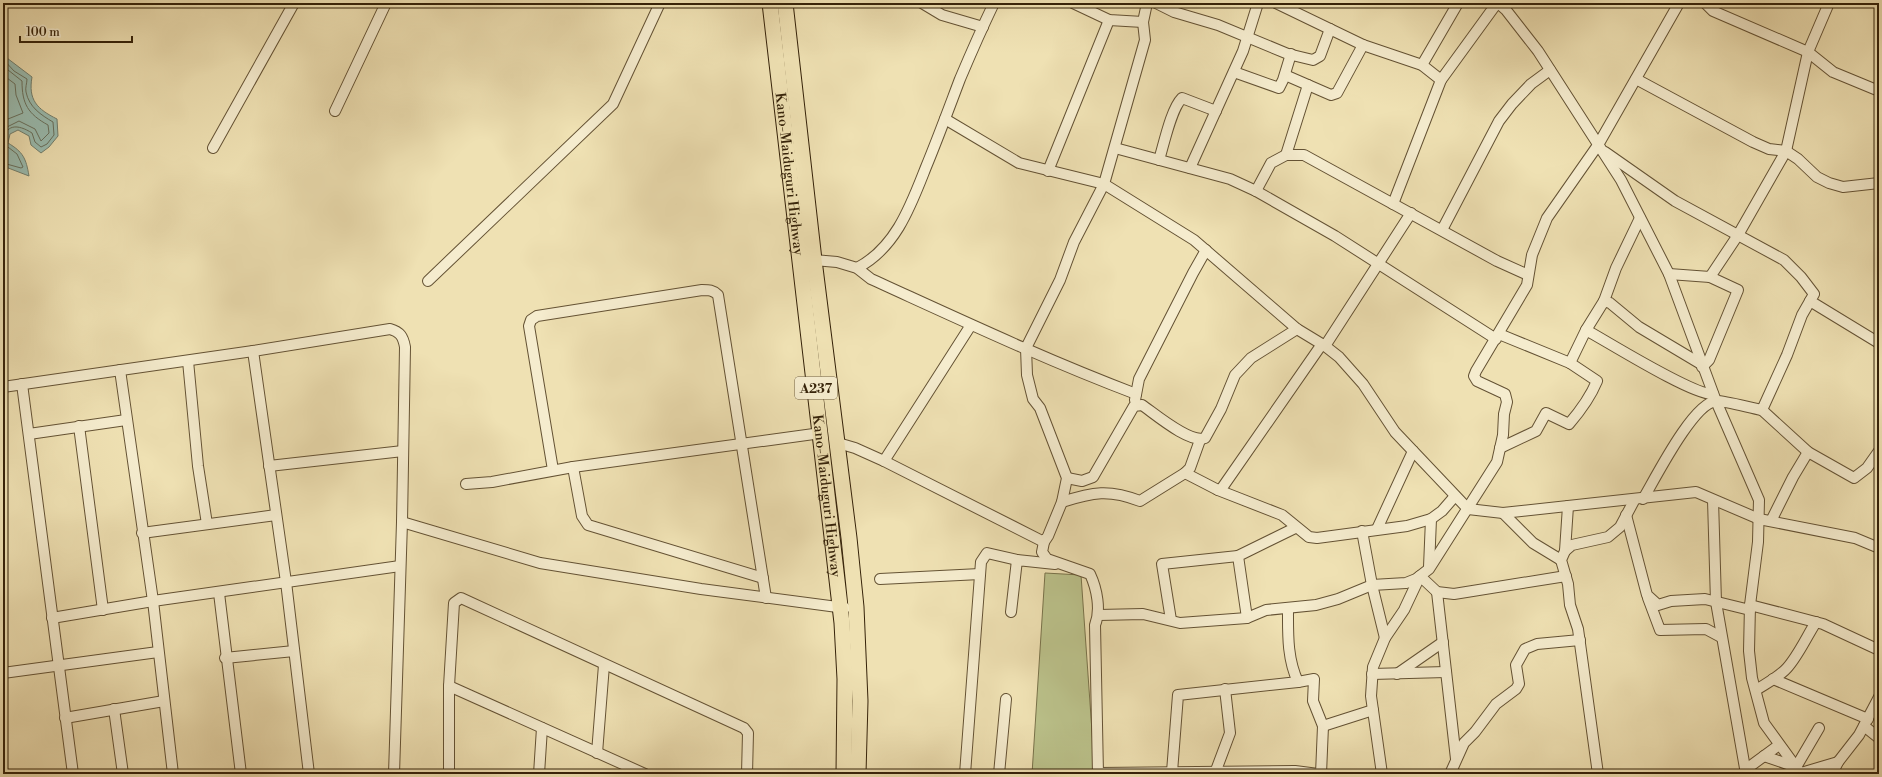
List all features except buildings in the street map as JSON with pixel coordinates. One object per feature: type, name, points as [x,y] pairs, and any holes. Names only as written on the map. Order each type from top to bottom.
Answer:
[{"type":"highway","name":"Kano-Maiduguri Highway","points":[[770,3],[821,433],[848,608],[860,701],[858,774]]},
{"type":"highway","name":"Kano-Maiduguri Highway","points":[[785,3],[814,260],[849,538],[844,774]]},
{"type":"street","points":[[213,148],[294,3]]},
{"type":"street","points":[[335,111],[386,3]]},
{"type":"street","points":[[428,281],[613,104],[660,3]]},
{"type":"street","points":[[922,3],[942,15],[983,27]]},
{"type":"street","points":[[857,268],[873,259],[900,226],[914,198],[945,119],[994,3]]},
{"type":"street","points":[[1073,3],[1109,20],[1143,22]]},
{"type":"street","points":[[1148,3],[1143,22],[1145,40],[1104,184],[1074,242],[1060,280],[1026,348],[1027,375],[1033,399],[1040,408],[1067,478],[1062,502],[1044,542],[1042,552],[1047,559],[1090,574],[1093,580],[1099,615],[1096,625],[1098,773],[1295,771],[1319,774],[1323,726],[1313,701],[1314,679],[1298,682],[1178,694],[1172,772]]},
{"type":"street","points":[[1156,3],[1174,12],[1218,25],[1291,54],[1313,60],[1320,56],[1330,29]]},
{"type":"street","points":[[1190,168],[1243,51],[1258,3]]},
{"type":"street","points":[[1276,3],[1363,45],[1422,65],[1441,80]]},
{"type":"street","points":[[1422,65],[1458,3]]},
{"type":"street","points":[[1393,204],[1441,80],[1497,3],[1507,7],[1538,50],[1621,180],[1669,274],[1714,398],[1759,500],[1760,520],[1750,607],[1748,651],[1752,678],[1764,724],[1798,772]]},
{"type":"street","points":[[1099,615],[1143,614],[1180,623],[1247,618],[1266,610],[1316,605],[1338,599],[1372,585],[1406,583],[1420,576],[1429,569],[1442,546],[1468,509],[1497,462],[1507,402],[1505,394],[1477,381],[1474,376],[1526,285],[1532,255],[1547,218],[1598,145],[1679,3]]},
{"type":"street","points":[[1705,3],[1713,11],[1808,52],[1833,72],[1879,91]]},
{"type":"street","points":[[1710,277],[1738,235],[1786,151],[1808,52],[1829,3]]},
{"type":"street","points":[[1048,171],[1109,20]]},
{"type":"street","points":[[1285,75],[1331,95],[1337,93],[1363,45]]},
{"type":"street","points":[[1234,72],[1278,88],[1285,75],[1291,54]]},
{"type":"street","points":[[1442,230],[1499,121],[1512,104],[1531,84],[1550,70]]},
{"type":"street","points":[[1636,79],[1746,138],[1769,149],[1786,151],[1798,159],[1817,177],[1829,183],[1843,187],[1879,183]]},
{"type":"street","points":[[1286,155],[1308,85]]},
{"type":"street","points":[[1159,160],[1178,101],[1182,98],[1216,111]]},
{"type":"street","points":[[945,119],[1019,164],[1104,184],[1194,240],[1297,329],[1339,357],[1363,384],[1395,432],[1468,509],[1503,513],[1696,492],[1760,520],[1855,538],[1879,548]]},
{"type":"street","points":[[1598,145],[1675,201],[1784,260],[1801,277],[1814,294],[1802,315],[1787,354],[1762,410]]},
{"type":"street","points":[[1115,148],[1230,178],[1335,236],[1497,337],[1570,363],[1597,382],[1591,397],[1569,424],[1546,412],[1536,431],[1500,448]]},
{"type":"street","points":[[1256,191],[1271,163],[1286,155],[1304,155],[1497,261],[1528,275]]},
{"type":"street","points":[[1218,490],[1238,466],[1323,345],[1379,264],[1411,213]]},
{"type":"street","points":[[1570,363],[1586,330],[1604,301],[1616,268],[1640,218]]},
{"type":"street","points":[[1067,478],[1082,481],[1094,477],[1134,406],[1139,379],[1206,250]]},
{"type":"street","points":[[814,260],[837,262],[857,268],[871,279],[971,325],[1136,394]]},
{"type":"street","points":[[1669,274],[1710,277],[1738,290],[1709,360],[1702,366]]},
{"type":"street","points":[[553,470],[529,326],[531,320],[537,316],[710,290],[718,295],[766,598]]},
{"type":"street","points":[[1604,301],[1610,303],[1639,327],[1702,366]]},
{"type":"street","points":[[1810,301],[1879,343]]},
{"type":"street","points":[[884,461],[971,325]]},
{"type":"street","points":[[3,387],[29,382],[188,361],[390,329],[398,331],[403,337],[405,347],[402,522],[394,774]]},
{"type":"street","points":[[1062,502],[1082,495],[1111,492],[1120,493],[1140,501],[1185,473],[1190,468],[1200,440],[1205,438],[1221,409],[1235,375],[1251,358],[1297,329]]},
{"type":"street","points":[[1586,330],[1641,362],[1693,389],[1714,398],[1762,410],[1808,452],[1854,478],[1867,468],[1879,451]]},
{"type":"street","points":[[253,351],[286,582],[310,774]]},
{"type":"street","points":[[188,361],[198,466],[207,524]]},
{"type":"street","points":[[120,370],[142,533],[153,601],[173,774]]},
{"type":"street","points":[[22,384],[73,774]]},
{"type":"street","points":[[1563,556],[1572,545],[1608,537],[1620,527],[1626,515],[1639,499],[1680,435],[1697,413],[1708,405],[1714,398]]},
{"type":"street","points":[[1134,406],[1142,404],[1172,427],[1200,440]]},
{"type":"street","points":[[29,434],[126,420]]},
{"type":"street","points":[[79,426],[103,610]]},
{"type":"street","points":[[466,484],[492,482],[573,467],[821,433]]},
{"type":"street","points":[[838,444],[855,448],[884,461],[1044,542]]},
{"type":"street","points":[[269,466],[403,451]]},
{"type":"street","points":[[1377,529],[1413,451]]},
{"type":"street","points":[[1771,521],[1808,452]]},
{"type":"street","points":[[573,467],[582,516],[588,525],[763,578]]},
{"type":"street","points":[[1185,473],[1218,490],[1282,516],[1295,528],[1309,537],[1317,538],[1407,526],[1431,519],[1442,511],[1455,496]]},
{"type":"street","points":[[1713,500],[1716,602],[1745,772],[1779,745]]},
{"type":"street","points":[[1568,506],[1563,556],[1570,605],[1580,640],[1598,774]]},
{"type":"street","points":[[1503,513],[1533,543],[1563,556]]},
{"type":"street","points":[[142,533],[276,515]]},
{"type":"street","points":[[1626,515],[1647,595],[1660,630],[1706,629],[1721,638]]},
{"type":"street","points":[[1429,569],[1431,519]]},
{"type":"street","points":[[402,522],[540,562],[766,598],[848,608]]},
{"type":"street","points":[[1171,620],[1162,564],[1238,556],[1295,528]]},
{"type":"street","points":[[1362,531],[1372,585],[1385,638]]},
{"type":"street","points":[[965,774],[981,562],[987,553],[1017,560],[1061,565]]},
{"type":"street","points":[[1238,556],[1247,618]]},
{"type":"street","points":[[1011,612],[1017,560]]},
{"type":"street","points":[[52,618],[153,601],[219,593],[400,566]]},
{"type":"street","points":[[880,578],[980,574]]},
{"type":"street","points":[[1420,576],[1437,592],[1454,594],[1566,576]]},
{"type":"street","points":[[1382,774],[1373,710],[1373,667],[1385,638],[1404,610],[1420,576]]},
{"type":"street","points":[[1437,592],[1456,759]]},
{"type":"street","points":[[219,593],[241,774]]},
{"type":"street","points":[[1647,595],[1658,605],[1692,599],[1750,607],[1816,622],[1879,650]]},
{"type":"street","points":[[449,774],[449,686],[454,603],[461,598],[744,728],[748,733],[747,774]]},
{"type":"street","points":[[1288,608],[1289,655],[1298,682]]},
{"type":"street","points":[[1756,690],[1786,669],[1796,657],[1801,645],[1816,622]]},
{"type":"street","points":[[1450,774],[1464,743],[1475,732],[1496,704],[1516,689],[1518,684],[1516,666],[1525,649],[1536,644],[1580,640]]},
{"type":"street","points":[[1397,674],[1443,642]]},
{"type":"street","points":[[226,658],[294,650]]},
{"type":"street","points":[[3,673],[158,652]]},
{"type":"street","points":[[597,753],[604,665]]},
{"type":"street","points":[[1372,674],[1446,672]]},
{"type":"street","points":[[1773,679],[1871,718],[1879,738]]},
{"type":"street","points":[[449,686],[645,774]]},
{"type":"street","points":[[1215,773],[1230,733],[1225,689]]},
{"type":"street","points":[[1832,774],[1838,762],[1871,718],[1879,697]]},
{"type":"street","points":[[999,774],[1006,698]]},
{"type":"street","points":[[65,718],[164,701]]},
{"type":"street","points":[[114,709],[123,774]]},
{"type":"street","points":[[1323,726],[1373,710]]},
{"type":"street","points":[[539,774],[542,728]]},
{"type":"street","points":[[1798,772],[1819,728]]},
{"type":"street","points":[[1764,756],[1798,772],[1838,762]]},
{"type":"green space","points":[[1045,573],[1081,575],[1095,774],[1032,774]]},
{"type":"water","points":[[3,55],[32,77],[31,92],[33,98],[39,107],[57,119],[58,136],[49,147],[41,153],[31,145],[29,136],[18,130],[10,134],[8,143],[17,149],[23,156],[27,165],[29,176],[3,166]]}]
